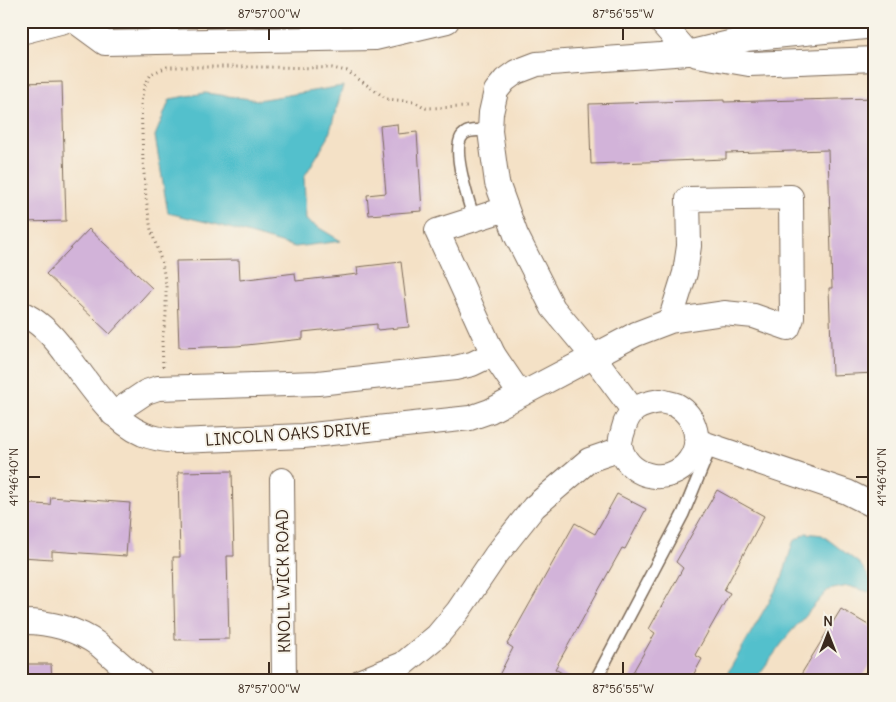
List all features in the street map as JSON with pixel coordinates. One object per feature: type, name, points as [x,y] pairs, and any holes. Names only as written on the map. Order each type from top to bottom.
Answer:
[{"type":"street","points":[[21,32],[64,21]]},
{"type":"street","points":[[75,21],[105,43],[375,38],[447,21]]},
{"type":"street","points":[[660,21],[688,53],[749,64],[875,59]]},
{"type":"street","points":[[633,410],[593,356],[553,308],[516,235],[497,183],[490,130],[496,91],[505,80],[516,72],[537,64],[688,53],[746,39],[875,26]]},
{"type":"street","name":"LINCOLN OAKS DRIVE","points":[[21,313],[52,335],[113,414],[127,426],[160,439],[177,441],[303,436],[470,418],[490,411],[636,334],[670,321],[724,313],[754,316],[788,328],[792,318],[791,196],[688,199],[688,246],[685,273],[670,321]]},
{"type":"street","points":[[506,209],[437,231],[493,354],[520,394]]},
{"type":"street","points":[[113,414],[146,392],[158,388],[318,383],[455,368],[472,364],[493,354]]},
{"type":"street","points":[[704,444],[684,467],[671,475],[657,477],[643,473],[631,464],[621,449],[621,437],[625,423],[633,410],[646,404],[661,402],[676,405],[687,414],[704,444],[848,492],[875,506]]},
{"type":"street","points":[[361,681],[407,672],[458,611],[496,555],[534,507],[589,460],[621,449]]},
{"type":"street","name":"KNOLL WICK ROAD","points":[[282,480],[284,681]]},
{"type":"street","points":[[21,622],[36,621],[71,630],[97,644],[120,673],[140,681]]},
{"type":"lane","points":[[474,219],[463,184],[458,145],[463,135],[470,131],[490,130]]},
{"type":"lane","points":[[595,681],[683,514],[704,444]]},
{"type":"path","points":[[164,388],[162,341],[166,316],[166,285],[162,263],[151,230],[142,161],[141,102],[144,87],[151,74],[166,67],[263,66],[332,68],[347,71],[375,92],[387,98],[415,102],[426,108],[493,106]]},
{"type":"water","points":[[343,86],[328,138],[304,177],[306,220],[341,241],[295,247],[215,224],[168,213],[155,136],[170,99],[205,93],[258,100]]},
{"type":"water","points":[[806,533],[822,535],[860,564],[875,586],[869,592],[848,586],[828,590],[789,634],[754,681],[723,681],[782,579],[793,542]]},
{"type":"building","points":[[62,82],[66,221],[21,222],[21,83]]},
{"type":"building","points":[[875,98],[875,373],[832,375],[829,288],[832,288],[828,150],[726,153],[726,159],[591,164],[589,104]]},
{"type":"building","points":[[397,124],[398,134],[417,132],[422,211],[369,215],[367,195],[386,193],[380,126]]},
{"type":"building","points":[[89,229],[152,288],[110,334],[46,274]]},
{"type":"building","points":[[239,260],[240,280],[295,273],[296,281],[358,274],[357,267],[401,262],[409,327],[377,330],[377,324],[303,332],[303,339],[237,346],[179,348],[176,261]]},
{"type":"building","points":[[232,471],[234,556],[227,556],[229,639],[175,640],[173,557],[180,557],[178,472]]},
{"type":"building","points":[[717,490],[764,516],[724,590],[730,593],[695,655],[702,659],[690,681],[628,681],[655,633],[649,629],[683,568],[676,562]]},
{"type":"building","points":[[617,494],[646,509],[625,549],[622,548],[555,669],[576,681],[496,681],[513,648],[507,644],[575,523],[595,534]]},
{"type":"building","points":[[51,497],[130,503],[126,556],[52,551],[52,559],[21,557],[21,503],[50,505]]},
{"type":"building","points":[[841,609],[875,629],[875,657],[860,681],[797,681]]},
{"type":"building","points":[[21,664],[51,664],[52,681],[21,681]]}]
